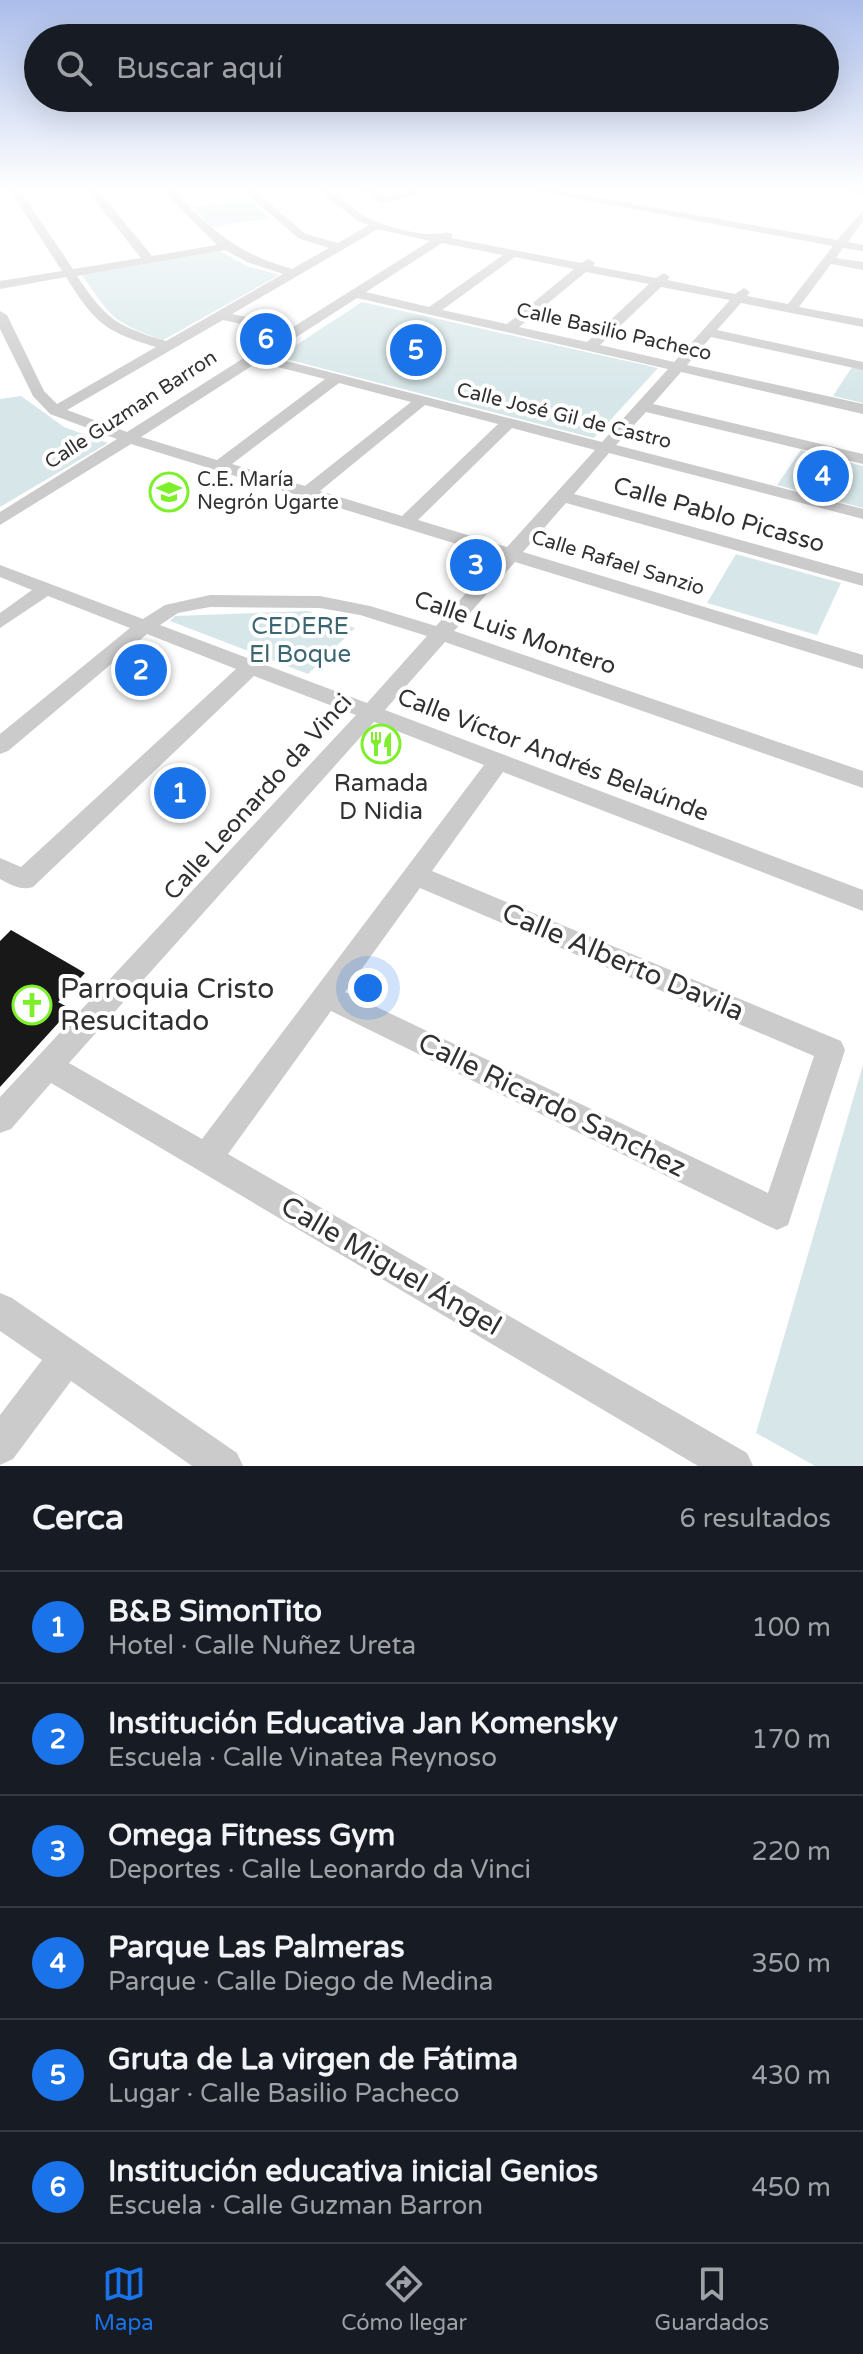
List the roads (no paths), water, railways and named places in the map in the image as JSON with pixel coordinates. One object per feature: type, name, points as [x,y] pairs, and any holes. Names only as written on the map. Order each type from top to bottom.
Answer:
[{"type":"street","points":[[58,257],[94,311],[112,327],[167,346]]},
{"type":"street","points":[[0,285],[164,257]]},
{"type":"street","points":[[244,257],[259,265],[293,273]]},
{"type":"street","points":[[0,315],[38,393],[55,411],[321,257]]},
{"type":"street","name":"Calle Guzman Barron","points":[[0,520],[413,257]]},
{"type":"street","points":[[432,311],[507,257]]},
{"type":"street","points":[[535,257],[587,265]]},
{"type":"street","points":[[549,257],[794,305],[863,315]]},
{"type":"street","points":[[794,305],[830,257]]},
{"type":"street","points":[[828,260],[863,266]]},
{"type":"street","points":[[509,329],[587,265]]},
{"type":"street","points":[[590,347],[661,280]]},
{"type":"street","name":"Calle Basilio Pacheco","points":[[356,294],[863,409]]},
{"type":"street","name":"Calle Leonardo da Vinci","points":[[0,1119],[370,713],[742,295]]},
{"type":"street","points":[[794,305],[863,323]]},
{"type":"street","points":[[220,315],[295,332]]},
{"type":"street","points":[[707,332],[863,366]]},
{"type":"street","points":[[0,361],[21,357]]},
{"type":"street","name":"Calle José Gil de Castro","points":[[255,357],[863,514]]},
{"type":"street","points":[[222,464],[336,378]]},
{"type":"street","points":[[310,491],[422,400]]},
{"type":"street","points":[[642,406],[863,459]]},
{"type":"street","name":"Calle Rafael Sanzio","points":[[55,411],[129,438],[863,662]]},
{"type":"street","points":[[407,521],[509,422]]},
{"type":"street","name":"Calle Pablo Picasso","points":[[562,496],[863,580]]},
{"type":"street","name":"Calle Víctor Andrés Belaúnde","points":[[0,571],[863,901]]},
{"type":"street","points":[[0,622],[46,589]]},
{"type":"street","name":"Calle Luis Montero","points":[[0,746],[162,614],[185,605],[263,599],[320,602],[363,610],[439,633],[863,780]]},
{"type":"street","points":[[0,868],[24,880],[251,667]]},
{"type":"street","points":[[206,1159],[499,762]]},
{"type":"street","name":"Calle Alberto Davila","points":[[416,875],[831,1050],[777,1214]]},
{"type":"street","name":"Calle Ricardo Sanchez","points":[[327,996],[777,1214]]},
{"type":"street","name":"Calle Miguel Ángel","points":[[48,1066],[734,1466]]},
{"type":"street","points":[[0,1310],[224,1466]]},
{"type":"street","points":[[0,1446],[67,1356]]},
{"type":"place","name":"Institución educativa inicial Genios","points":[[266,339]]},
{"type":"place","name":"Gruta de La virgen de Fátima","points":[[416,350]]},
{"type":"place","name":"Parque Las Palmeras","points":[[823,476]]},
{"type":"place","name":"C.E. María Negrón Ugarte","points":[[169,492]]},
{"type":"place","name":"Omega Fitness Gym","points":[[476,565]]},
{"type":"place","name":"Institución Educativa Jan Komensky","points":[[141,670]]},
{"type":"place","name":"Ramada D Nidia","points":[[381,744]]},
{"type":"place","name":"B&B SimonTito","points":[[180,793]]},
{"type":"place","name":"Parroquia Cristo Resucitado","points":[[32,1005]]},
{"type":"park label","name":"CEDERE El Boque","points":[[300,640]]}]
